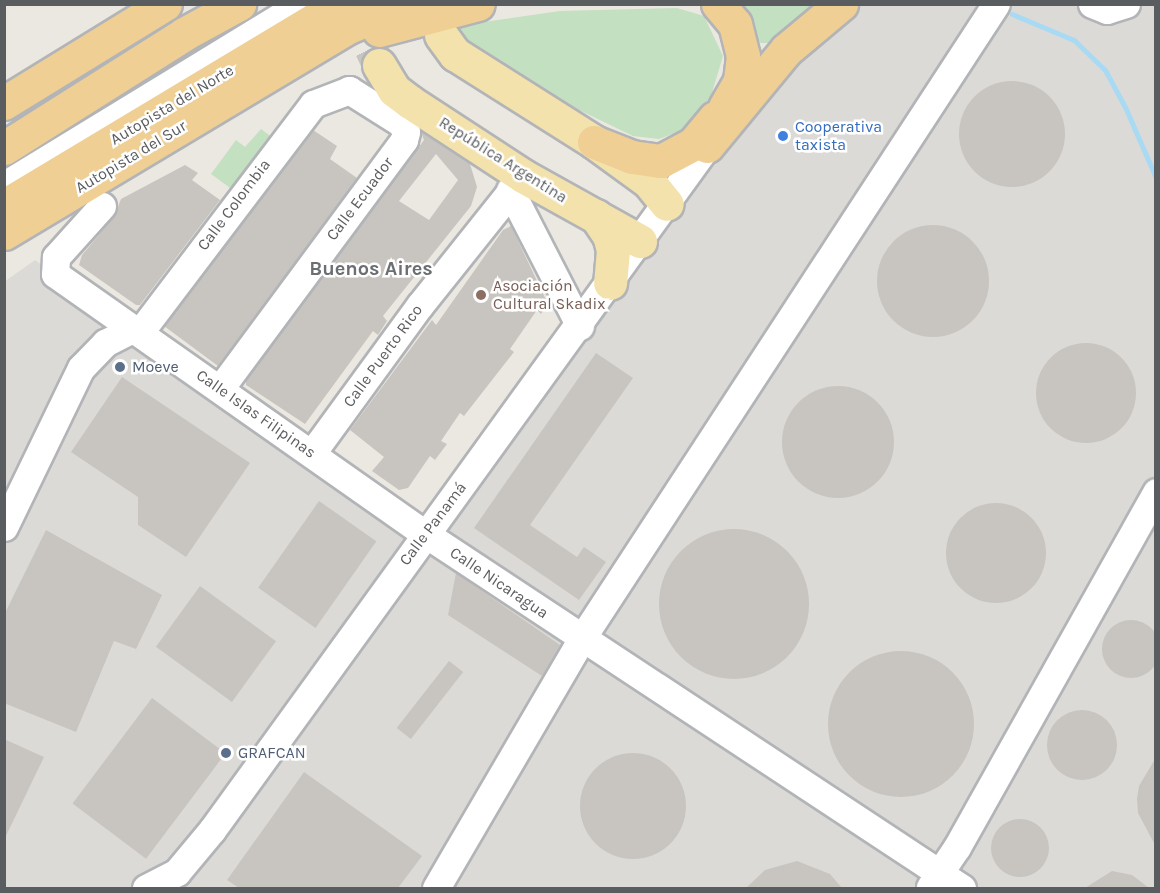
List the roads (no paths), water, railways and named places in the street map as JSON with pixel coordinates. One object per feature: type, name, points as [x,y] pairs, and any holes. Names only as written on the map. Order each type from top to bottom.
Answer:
[{"type":"highway","points":[[4,103],[165,4]]},
{"type":"highway","points":[[4,148],[184,34],[239,4]]},
{"type":"highway","name":"Autopista del Norte","points":[[4,206],[340,4]]},
{"type":"highway","points":[[258,80],[291,48],[369,4]]},
{"type":"highway","points":[[258,80],[346,28],[403,4]]},
{"type":"highway","points":[[258,80],[303,65],[352,40],[404,21],[478,4]]},
{"type":"highway","points":[[707,146],[740,81],[742,40],[735,24],[718,4]]},
{"type":"highway","points":[[707,146],[786,50],[841,4]]},
{"type":"highway","points":[[742,40],[773,52],[786,50]]},
{"type":"highway","name":"Autopista del Sur","points":[[4,233],[258,80]]},
{"type":"highway","points":[[594,142],[638,159],[661,161],[693,144],[723,111]]},
{"type":"main road","points":[[441,35],[455,54],[594,142],[649,182],[667,204]]},
{"type":"main road","name":"República Argentina","points":[[379,64],[394,90],[516,183],[596,216],[640,241]]},
{"type":"main road","points":[[596,216],[609,235],[613,250],[610,283]]},
{"type":"street","points":[[4,185],[301,4]]},
{"type":"street","points":[[436,888],[577,634],[996,4]]},
{"type":"street","points":[[1092,4],[1107,10],[1125,4]]},
{"type":"street","name":"Calle Colombia","points":[[137,330],[296,121],[313,104],[339,90]]},
{"type":"street","name":"Calle Ecuador","points":[[220,389],[404,141],[406,132],[401,123],[349,90],[339,90]]},
{"type":"street","name":"Calle Panamá","points":[[146,888],[177,872],[193,856],[580,326],[707,146]]},
{"type":"street","name":"República Argentina","points":[[516,183],[580,326]]},
{"type":"street","name":"Calle Puerto Rico","points":[[312,453],[516,183]]},
{"type":"street","name":"Calle Islas Filipinas","points":[[102,206],[56,257],[55,274],[427,535]]},
{"type":"street","points":[[4,527],[81,368],[105,343],[137,330]]},
{"type":"street","points":[[934,881],[957,847],[1155,492]]},
{"type":"street","name":"Calle Nicaragua","points":[[427,535],[577,634],[934,881],[962,888]]},
{"type":"waterway","points":[[1012,14],[1074,40],[1105,70],[1125,107],[1156,178]]},
{"type":"tunnel","points":[[350,4],[379,65]]},
{"type":"place","name":"Cooperativa taxista","points":[[783,136]]},
{"type":"place","name":"Asociación Cultural Skadix","points":[[481,295]]},
{"type":"place","name":"Moeve","points":[[120,367]]},
{"type":"place","name":"GRAFCAN","points":[[226,753]]},
{"type":"district","name":"Buenos Aires","points":[[371,268]]}]
